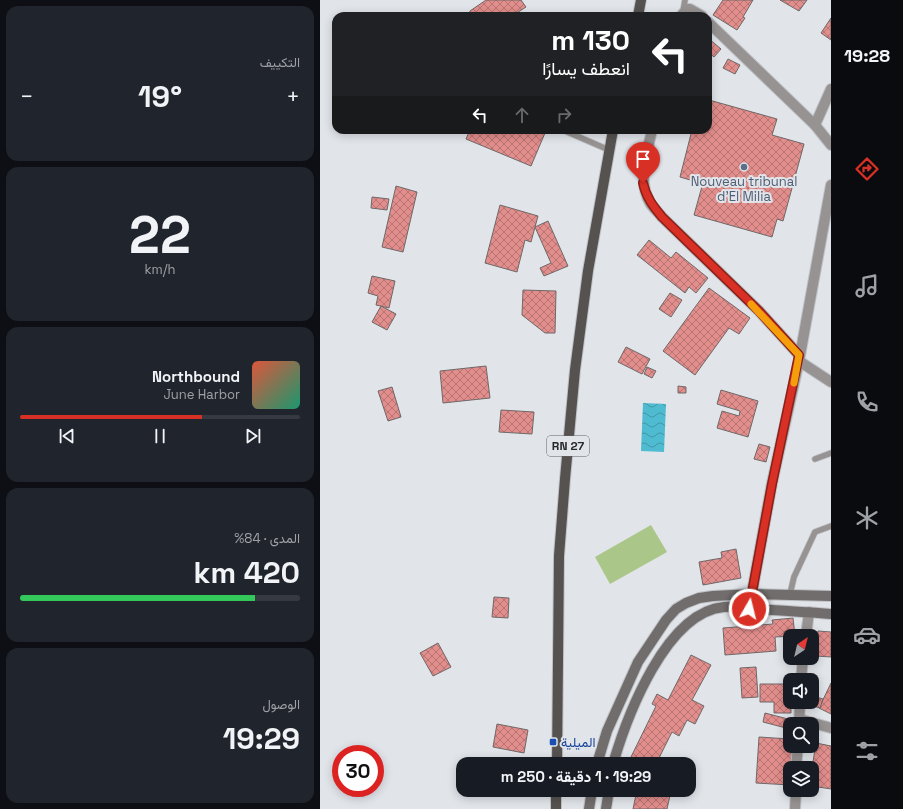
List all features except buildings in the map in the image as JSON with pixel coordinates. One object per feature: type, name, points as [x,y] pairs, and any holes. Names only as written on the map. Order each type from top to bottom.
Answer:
[{"type":"main road","points":[[639,12],[641,0]]},
{"type":"main road","name":"RN 27","points":[[557,757],[559,556],[565,479],[575,370],[588,271],[612,134]]},
{"type":"main road","points":[[599,757],[607,731],[638,662],[666,620],[676,609],[699,598],[751,594],[831,596]]},
{"type":"main road","points":[[616,757],[626,723],[646,681],[668,644],[687,624],[705,613],[724,607],[831,614]]},
{"type":"main road","points":[[556,797],[556,809]]},
{"type":"main road","points":[[589,809],[591,797]]},
{"type":"main road","points":[[606,809],[608,797]]},
{"type":"street","points":[[684,12],[687,9],[690,9],[695,12]]},
{"type":"street","points":[[712,26],[815,125],[831,145]]},
{"type":"street","points":[[815,125],[831,89]]},
{"type":"street","points":[[651,134],[643,183],[650,203],[662,217],[759,311],[799,358],[831,382]]},
{"type":"street","points":[[749,609],[772,484],[799,358],[831,184]]},
{"type":"street","points":[[807,629],[808,612]]},
{"type":"street","points":[[819,725],[831,728]]},
{"type":"street","points":[[795,809],[796,797]]},
{"type":"lane","points":[[682,12],[685,0]]},
{"type":"lane","points":[[572,134],[609,150]]},
{"type":"lane","points":[[815,459],[831,453]]},
{"type":"lane","points":[[790,594],[794,577],[815,532],[831,526]]},
{"type":"green space","points":[[651,525],[667,552],[610,584],[595,557]]},
{"type":"water","points":[[643,403],[666,404],[664,452],[641,451]]},
{"type":"slow traffic","points":[[751,304],[799,355],[794,383]]},
{"type":"place","name":"Nouveau tribunal d'El Milia","points":[[744,167]]},
{"type":"place","name":"الميلية","points":[[553,742]]},
{"type":"route","points":[[643,183],[650,203],[662,217],[706,262],[759,311],[799,355],[799,361],[772,484],[749,609]]}]
